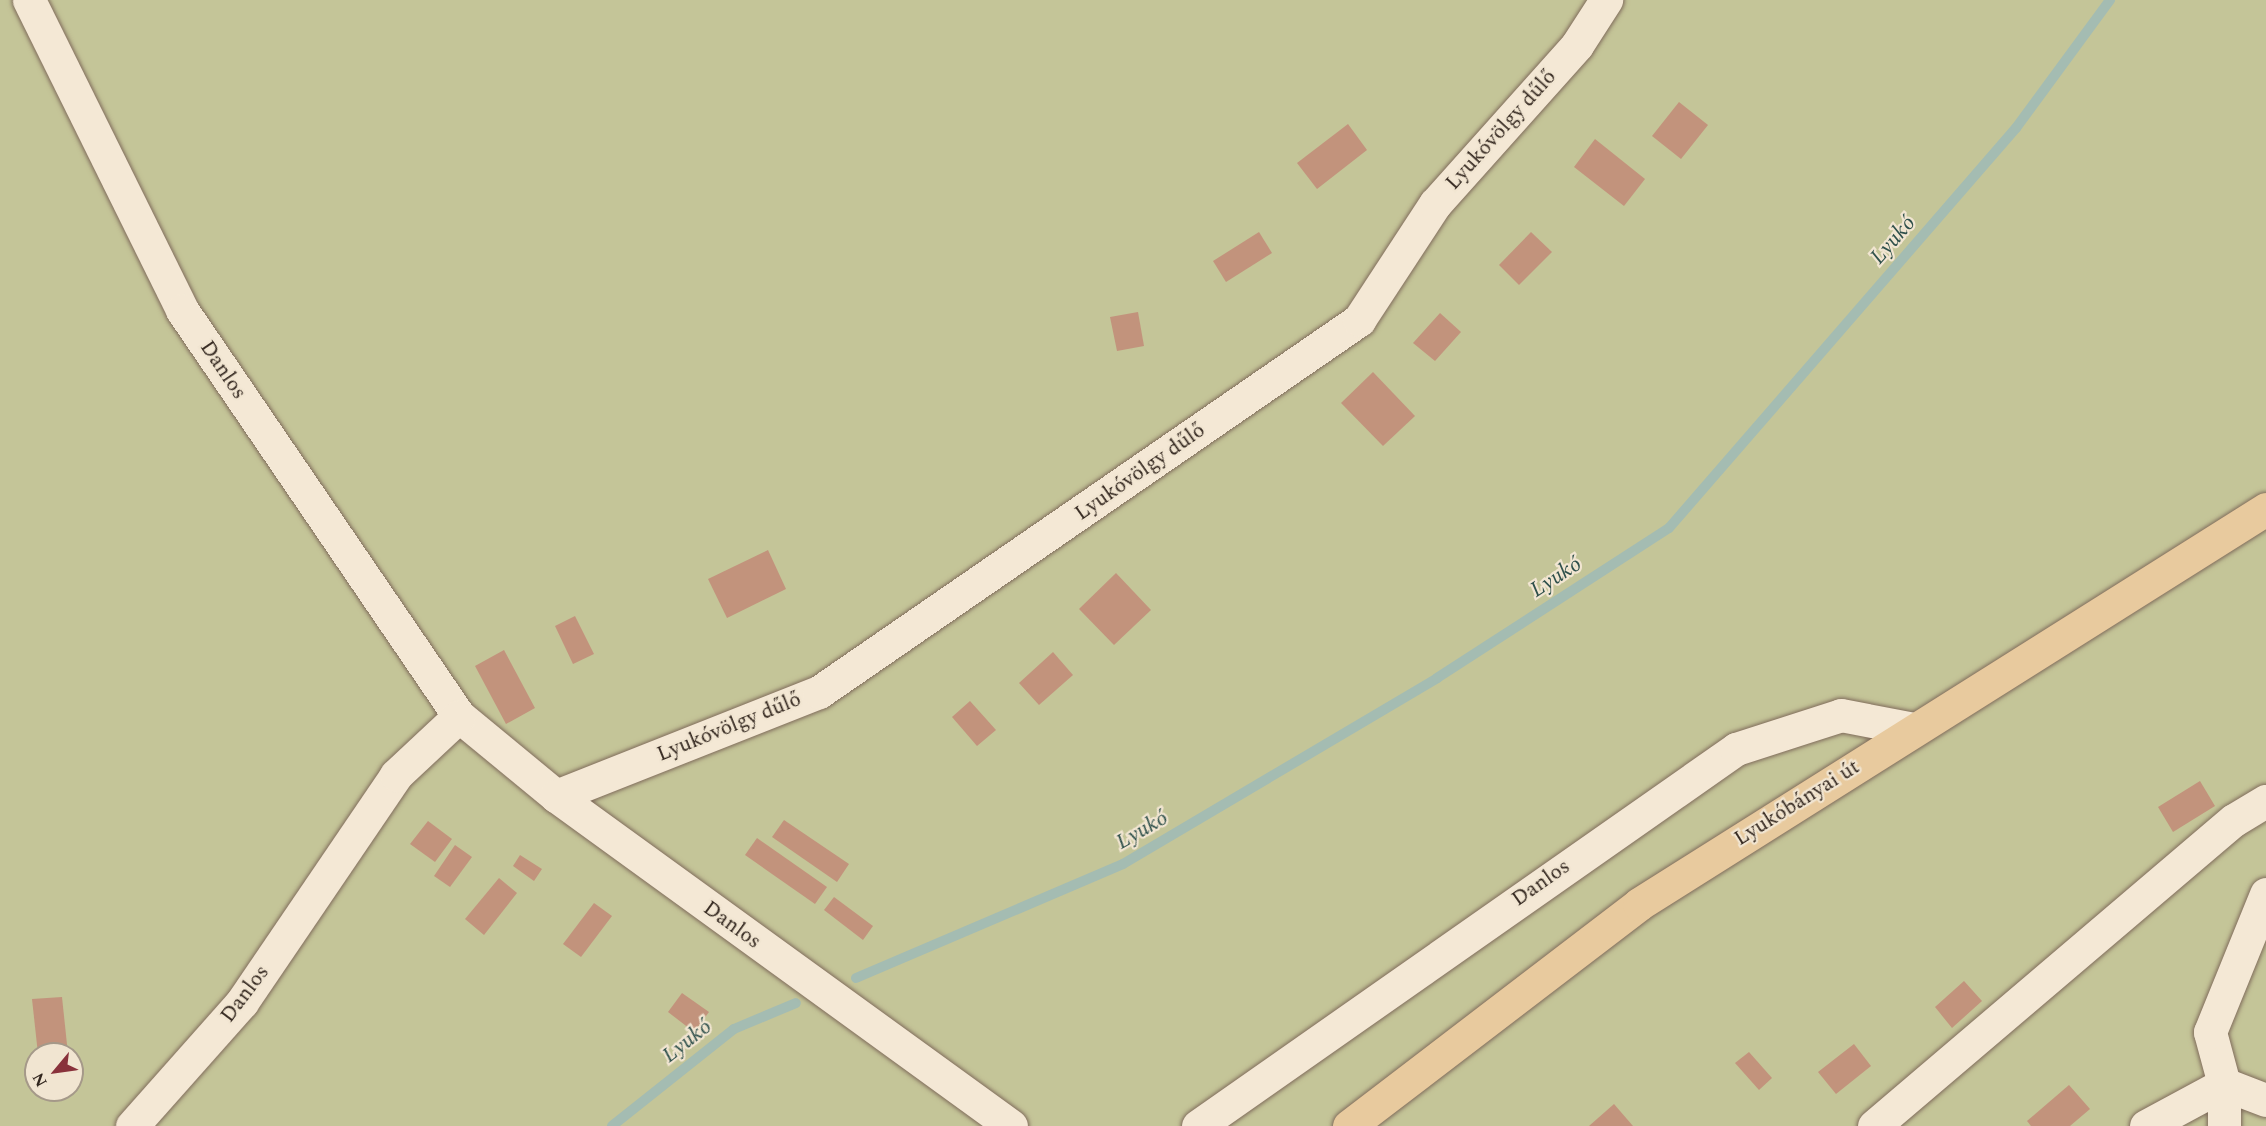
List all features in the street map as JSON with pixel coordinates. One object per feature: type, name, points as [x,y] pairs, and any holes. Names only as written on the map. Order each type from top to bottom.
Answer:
[{"type":"main road","name":"Lyukóbányai út","points":[[1349,1126],[1639,904],[2266,508]]},
{"type":"street","name":"Danlos","points":[[29,0],[182,310],[459,716],[556,796],[1011,1126]]},
{"type":"street","name":"Lyukóvölgy dűlő","points":[[556,796],[819,692],[1359,320],[1435,204],[1577,45],[1606,0]]},
{"type":"street","name":"Danlos","points":[[1198,1126],[1736,749],[1840,715],[1914,729]]},
{"type":"street","name":"Danlos","points":[[132,1126],[242,1002],[396,775],[459,716]]},
{"type":"street","points":[[1874,1126],[2234,820],[2266,801]]},
{"type":"street","points":[[2224,1126],[2224,1084],[2210,1032],[2266,894]]},
{"type":"street","points":[[2146,1126],[2224,1084],[2266,1100]]},
{"type":"green space","points":[[0,0],[2266,0],[2266,1126],[0,1126]]},
{"type":"building","points":[[1679,102],[1708,125],[1681,159],[1652,136]]},
{"type":"building","points":[[1348,124],[1367,150],[1317,189],[1297,163]]},
{"type":"building","points":[[1595,139],[1645,179],[1624,206],[1574,167]]},
{"type":"building","points":[[1259,232],[1272,253],[1226,282],[1213,261]]},
{"type":"building","points":[[1531,232],[1552,252],[1519,285],[1499,265]]},
{"type":"building","points":[[1138,312],[1144,346],[1117,351],[1110,317]]},
{"type":"building","points":[[1440,313],[1461,332],[1435,361],[1413,343]]},
{"type":"building","points":[[1373,372],[1415,416],[1383,446],[1341,403]]},
{"type":"building","points":[[768,550],[786,589],[727,618],[708,579]]},
{"type":"building","points":[[1116,573],[1151,610],[1114,645],[1079,609]]},
{"type":"building","points":[[575,616],[594,654],[573,664],[555,626]]},
{"type":"building","points":[[504,650],[535,708],[506,724],[475,666]]},
{"type":"building","points":[[1053,652],[1073,675],[1039,705],[1019,683]]},
{"type":"building","points":[[970,701],[996,730],[977,746],[952,717]]},
{"type":"building","points":[[2200,781],[2215,806],[2173,832],[2158,807]]},
{"type":"building","points":[[784,820],[849,864],[837,882],[772,837]]},
{"type":"building","points":[[428,821],[452,839],[435,862],[410,844]]},
{"type":"building","points":[[757,838],[827,887],[815,904],[745,855]]},
{"type":"building","points":[[455,845],[472,857],[450,887],[434,876]]},
{"type":"building","points":[[520,855],[542,869],[534,881],[513,866]]},
{"type":"building","points":[[499,878],[517,893],[484,935],[465,919]]},
{"type":"building","points":[[834,897],[873,926],[863,940],[824,910]]},
{"type":"building","points":[[594,903],[612,916],[581,957],[563,944]]},
{"type":"building","points":[[1964,981],[1982,1001],[1952,1028],[1935,1007]]},
{"type":"building","points":[[682,993],[709,1012],[694,1032],[668,1012]]},
{"type":"building","points":[[62,997],[67,1042],[37,1042],[32,999]]},
{"type":"building","points":[[1854,1044],[1871,1066],[1836,1094],[1818,1072]]},
{"type":"building","points":[[1749,1052],[1772,1078],[1759,1090],[1735,1063]]},
{"type":"building","points":[[2069,1085],[2090,1109],[2070,1126],[2031,1126],[2027,1121]]},
{"type":"building","points":[[1614,1104],[1633,1126],[1589,1126]]},
{"type":"waterway","name":"Lyukó","points":[[856,978],[1123,864],[1437,678],[1669,528],[2016,128],[2110,0]]},
{"type":"waterway","name":"Lyukó","points":[[612,1126],[734,1029],[796,1003]]}]
